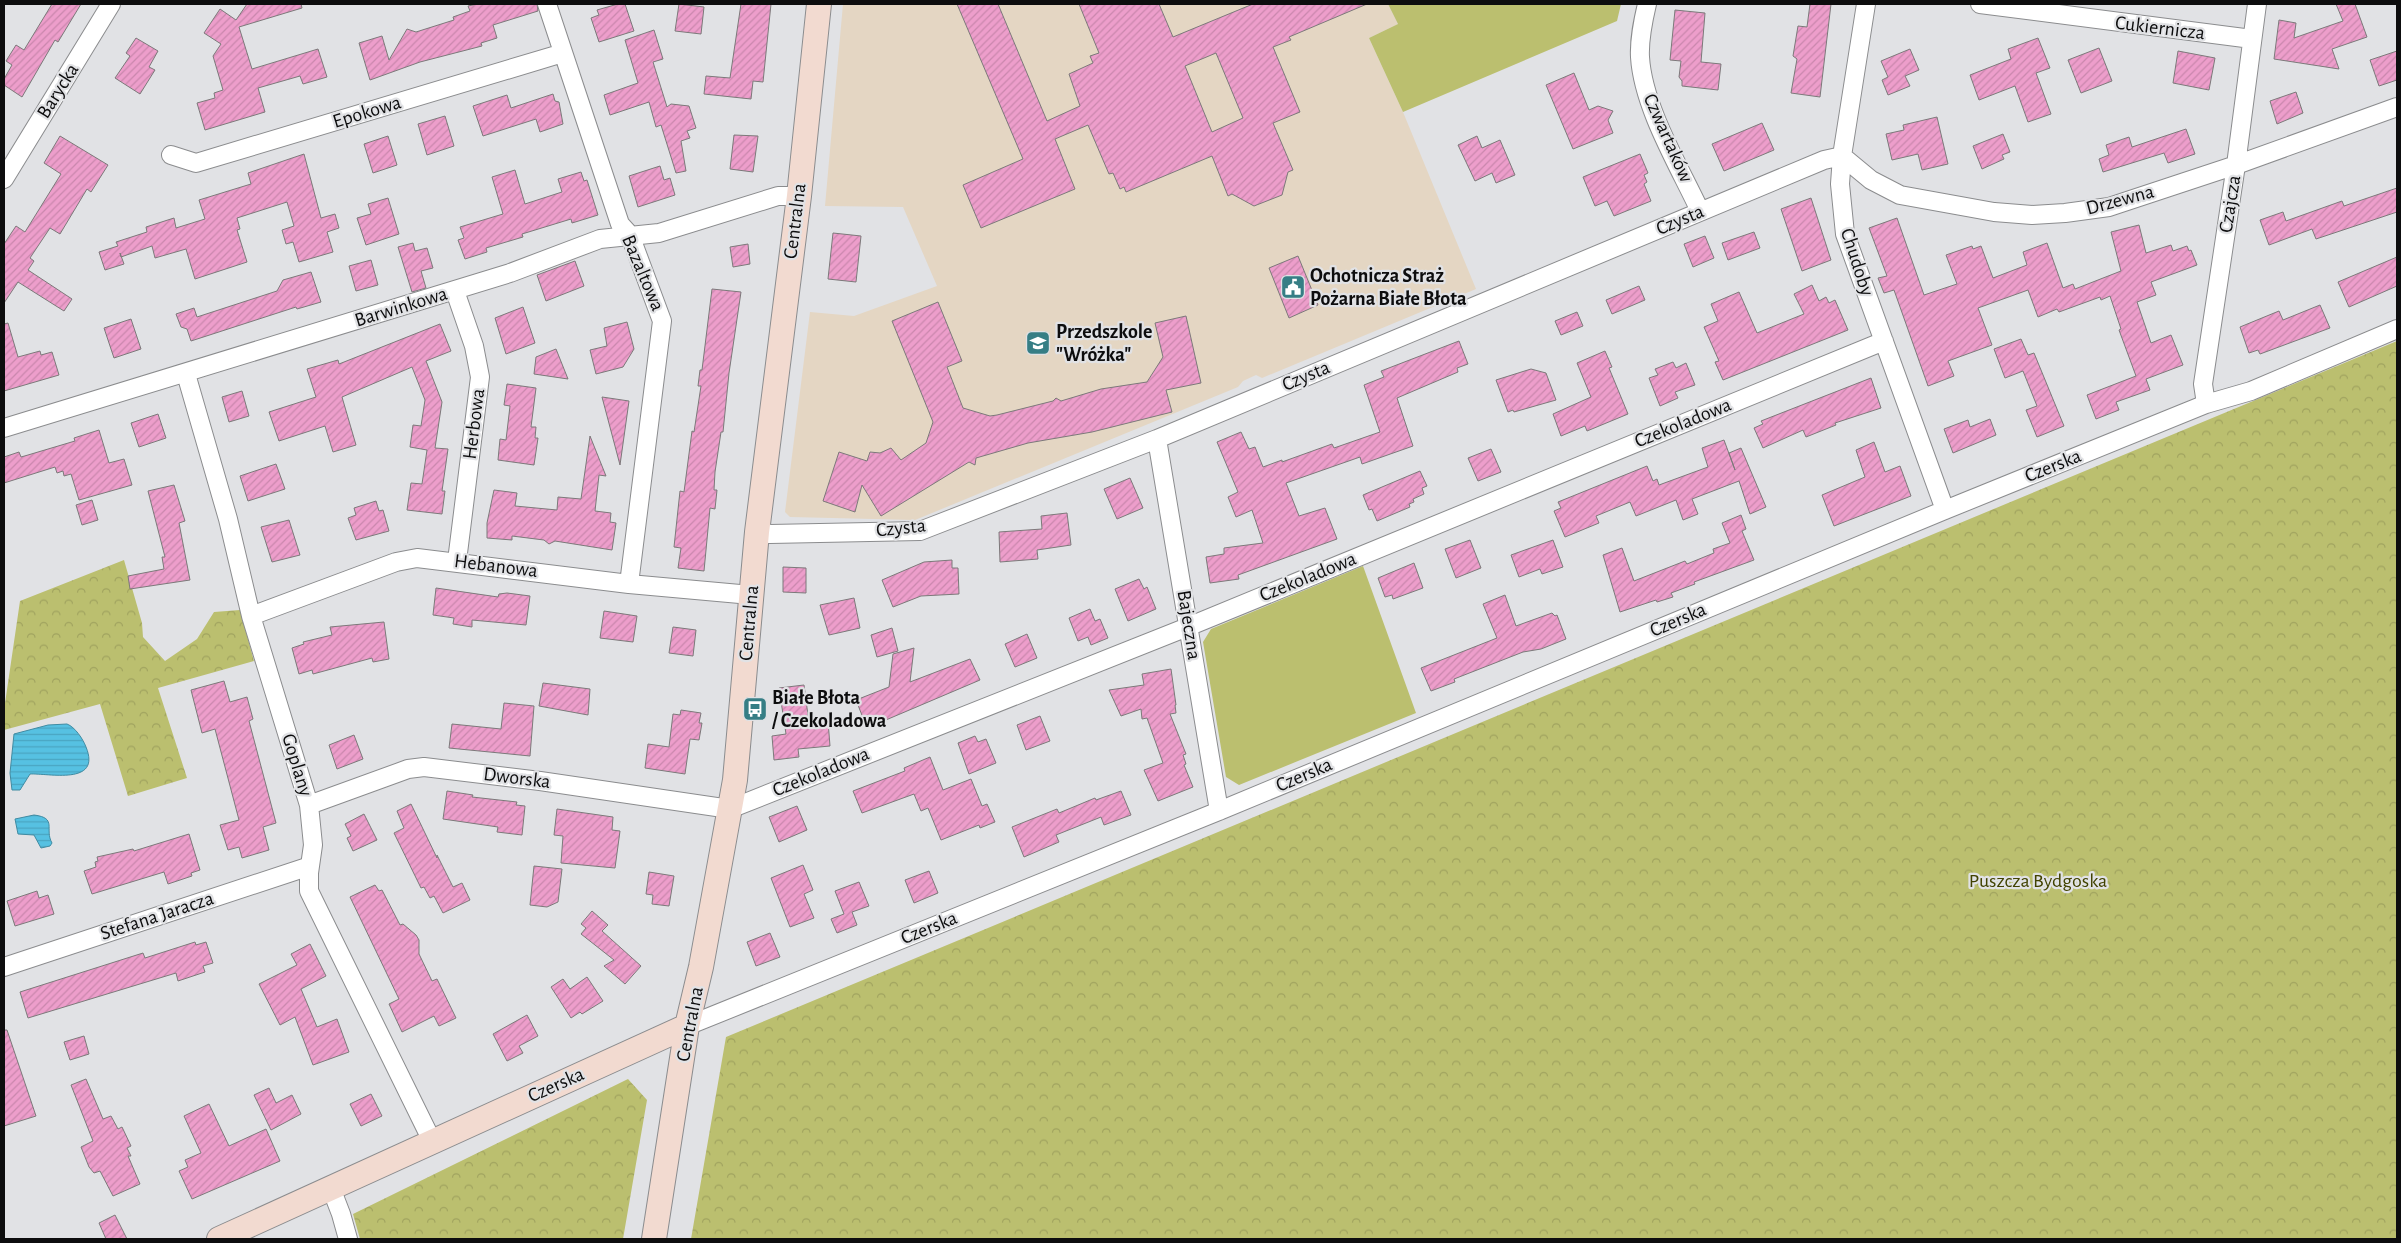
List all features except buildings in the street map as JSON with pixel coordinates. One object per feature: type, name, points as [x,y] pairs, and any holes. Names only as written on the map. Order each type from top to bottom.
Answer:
[{"type":"street","name":"Barycka","points":[[4,179],[112,4]]},
{"type":"street","name":"Bazaltowa","points":[[547,4],[620,224],[630,235],[662,321],[630,584]]},
{"type":"street","name":"Centralna","points":[[654,1239],[688,1026],[703,961],[735,780],[756,532],[799,196],[819,4]]},
{"type":"street","name":"Czwartaków","points":[[1647,4],[1641,35],[1640,57],[1644,84],[1651,106],[1700,211]]},
{"type":"street","name":"Chudoby","points":[[1866,4],[1842,156],[1840,184],[1845,234],[1945,510]]},
{"type":"street","name":"Cukiernicza","points":[[1980,4],[2063,10],[2252,39]]},
{"type":"street","name":"Czajcza","points":[[2206,404],[2203,384],[2236,165],[2257,4]]},
{"type":"street","name":"Epokowa","points":[[172,154],[196,163],[563,53]]},
{"type":"street","name":"Drzewna","points":[[1842,156],[1870,180],[1900,195],[1994,212],[2032,215],[2065,213],[2109,207],[2236,165],[2397,107]]},
{"type":"street","name":"Czysta","points":[[756,532],[770,534],[920,531],[1157,439],[1804,167],[1842,156]]},
{"type":"street","name":"Barwinkowa","points":[[4,428],[455,291],[510,273],[600,239],[659,233],[778,196],[799,196]]},
{"type":"street","name":"Herbowa","points":[[455,291],[474,346],[480,376],[457,561]]},
{"type":"street","name":"Czerska","points":[[219,1239],[688,1026],[1219,811],[1945,510],[2206,404],[2251,391],[2397,328]]},
{"type":"street","name":"Czekoladowa","points":[[730,809],[1190,626],[1884,341]]},
{"type":"street","name":"Goplany","points":[[186,374],[228,519],[251,616],[309,805],[313,845],[309,891],[432,1141]]},
{"type":"street","name":"Bajeczna","points":[[1157,439],[1190,626],[1219,811]]},
{"type":"street","name":"Hebanowa","points":[[251,616],[408,558],[457,561],[630,584],[751,595]]},
{"type":"street","name":"Dworska","points":[[309,805],[408,769],[424,767],[559,784],[730,809]]},
{"type":"street","name":"Stefana Jaracza","points":[[4,967],[310,866]]},
{"type":"street","points":[[330,1188],[341,1214],[348,1239]]},
{"type":"shaded area","points":[[843,4],[1388,4],[1398,24],[1369,38],[1403,112],[1476,289],[1262,378],[1256,375],[1243,381],[1238,387],[915,520],[790,517],[785,512],[810,312],[854,316],[937,286],[903,207],[825,206]]},
{"type":"green space","points":[[1388,4],[1621,4],[1617,21],[1403,112],[1369,38],[1398,24]]},
{"type":"green space","name":"Puszcza Bydgoska","points":[[2397,341],[2397,1239],[691,1239],[726,1037]]},
{"type":"green space","points":[[124,560],[142,623],[143,637],[165,661],[197,639],[214,612],[240,610],[254,661],[158,688],[187,778],[128,796],[100,704],[4,730],[4,710],[20,601]]},
{"type":"green space","points":[[1363,566],[1416,713],[1239,785],[1226,777],[1203,642],[1211,629]]},
{"type":"green space","points":[[628,1079],[647,1100],[623,1239],[360,1239],[353,1214]]},
{"type":"water","points":[[67,724],[76,730],[85,744],[89,759],[87,768],[71,775],[30,774],[20,790],[12,790],[10,773],[14,734],[48,725]]},
{"type":"water","points":[[34,815],[41,816],[48,821],[52,843],[50,846],[41,848],[34,835],[18,834],[15,819]]},
{"type":"place","name":"Ochotnicza Straż Pożarna Białe Błota","points":[[1293,287]]},
{"type":"place","name":"Przedszkole \"Wróżka\"","points":[[1038,343]]},
{"type":"place","name":"Białe Błota / Czekoladowa","points":[[755,709]]}]
